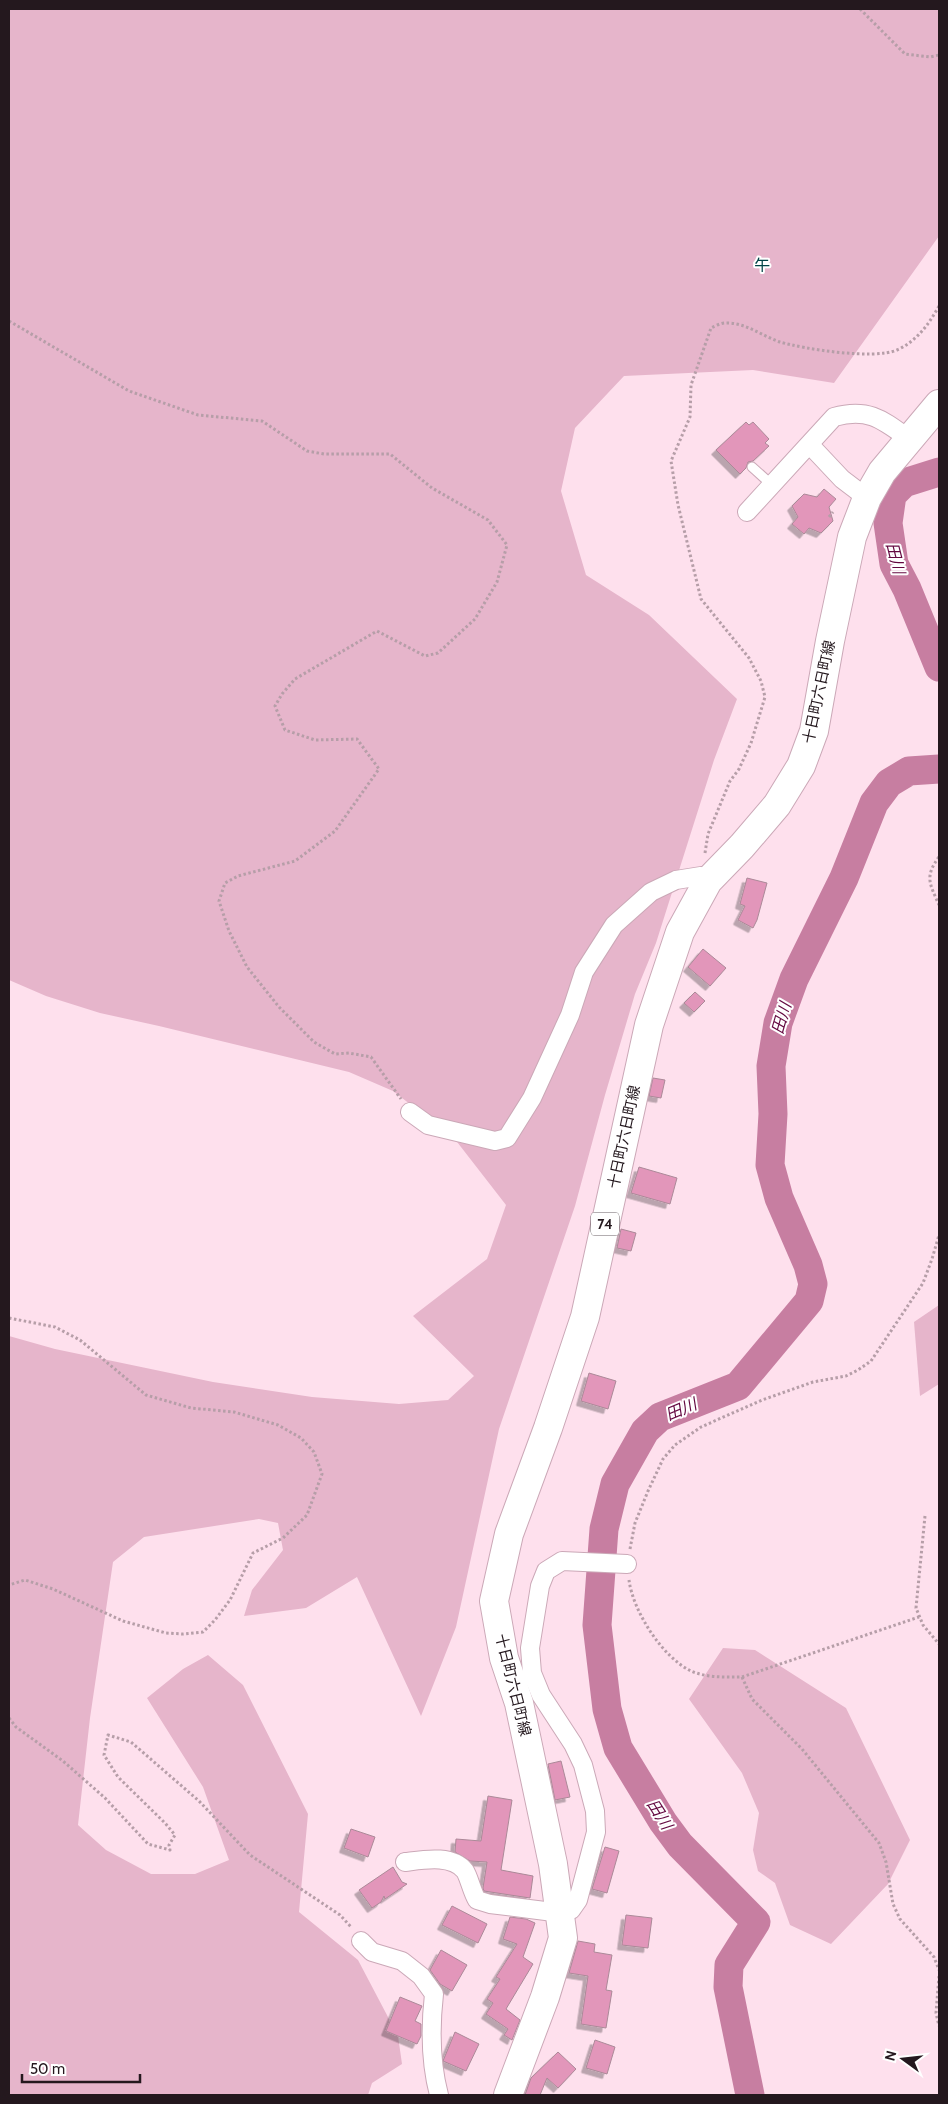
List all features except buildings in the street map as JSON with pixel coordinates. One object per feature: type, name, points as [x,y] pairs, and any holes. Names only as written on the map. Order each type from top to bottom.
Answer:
[{"type":"main road","name":"十日町六日町線","points":[[508,2095],[545,1997],[563,1938],[554,1864],[520,1703],[504,1658],[494,1602],[509,1534],[548,1428],[584,1317],[649,1026],[680,932],[705,878],[742,846],[777,804],[801,766],[814,731],[852,537],[867,498],[882,472],[939,404]]},
{"type":"street","points":[[747,512],[834,417],[851,412],[865,414],[884,420],[910,439]]},
{"type":"street","points":[[810,445],[842,479],[867,498]]},
{"type":"street","points":[[410,1112],[428,1125],[495,1141],[507,1138],[532,1098],[570,1015],[584,972],[614,925],[651,892],[676,880],[705,878]]},
{"type":"street","points":[[405,1862],[433,1859],[450,1861],[465,1871],[477,1900],[490,1904],[561,1913],[571,1910],[578,1900],[596,1832],[595,1811],[583,1765],[573,1744],[541,1695],[532,1673],[530,1648],[540,1586],[546,1571],[562,1560],[628,1564]]},
{"type":"street","points":[[361,1941],[372,1952],[402,1961],[421,1976],[434,1994],[432,2070],[439,2095]]},
{"type":"lane","points":[[752,467],[772,485]]},
{"type":"path","points":[[860,9],[905,54],[930,58],[939,55]]},
{"type":"path","points":[[705,878],[708,834],[730,780],[739,770],[750,743],[764,697],[761,681],[749,658],[701,599],[698,592],[694,567],[678,505],[671,461],[690,417],[691,385],[711,328],[725,322],[752,328],[778,341],[808,349],[877,354],[897,350],[915,338],[930,322],[939,306]]},
{"type":"path","points":[[9,321],[129,391],[198,415],[262,421],[307,451],[324,454],[390,454],[432,488],[488,520],[507,545],[497,582],[475,619],[438,653],[425,656],[377,631],[295,679],[282,694],[276,706],[285,730],[315,740],[357,739],[379,769],[335,831],[295,861],[238,876],[225,883],[219,901],[229,931],[247,966],[279,1007],[314,1042],[335,1054],[349,1053],[371,1057],[410,1112]]},
{"type":"path","points":[[829,517],[833,512]]},
{"type":"path","points":[[939,858],[931,869],[929,882],[939,905]]},
{"type":"path","points":[[918,1617],[742,1677],[716,1677],[692,1671],[674,1660],[659,1643],[641,1614],[630,1583],[628,1564],[636,1523],[648,1491],[663,1459],[675,1445],[701,1426],[762,1400],[813,1382],[846,1376],[871,1361],[922,1283],[939,1235]]},
{"type":"path","points":[[9,1318],[54,1327],[80,1340],[146,1395],[191,1408],[234,1412],[278,1425],[301,1438],[314,1452],[322,1474],[308,1515],[283,1538],[253,1553],[230,1600],[203,1632],[166,1633],[124,1621],[53,1589],[25,1580],[9,1585]]},
{"type":"path","points":[[925,1516],[916,1608],[918,1617],[923,1625],[939,1644]]},
{"type":"path","points":[[742,1677],[752,1700],[802,1749],[879,1843],[886,1862],[893,1904],[900,1919],[934,1957],[939,1970]]},
{"type":"path","points":[[9,1718],[16,1727],[64,1761],[105,1798],[148,1844],[170,1850],[169,1845],[175,1835],[166,1823],[118,1777],[104,1755],[108,1735],[131,1742],[199,1801],[250,1855],[340,1915],[361,1941]]},
{"type":"path","points":[[939,1976],[936,2013],[939,2026]]},
{"type":"shaded area","points":[[9,9],[939,9],[939,236],[834,383],[753,370],[624,376],[575,428],[561,491],[586,575],[649,615],[737,699],[714,760],[656,943],[635,994],[575,1206],[499,1429],[456,1627],[421,1716],[357,1577],[306,1608],[244,1616],[252,1590],[283,1550],[278,1523],[259,1519],[144,1537],[113,1562],[90,1718],[78,1825],[106,1850],[151,1874],[195,1874],[229,1860],[203,1787],[147,1698],[183,1669],[208,1655],[243,1685],[308,1814],[299,1912],[358,1960],[398,2036],[402,2064],[372,2083],[368,2095],[9,2095],[9,1336],[55,1349],[213,1382],[312,1397],[399,1404],[448,1400],[474,1376],[413,1316],[487,1259],[506,1205],[454,1138],[393,1091],[349,1072],[100,1013],[46,996],[9,980]]},
{"type":"shaded area","points":[[939,1305],[939,1384],[920,1396],[914,1322]]},
{"type":"shaded area","points":[[723,1648],[755,1650],[846,1708],[910,1840],[888,1884],[831,1944],[790,1925],[775,1883],[758,1871],[753,1850],[759,1813],[742,1773],[689,1699]]},
{"type":"waterway","name":"田川","points":[[939,472],[904,483],[892,495],[888,523],[894,564],[907,589],[939,667]]},
{"type":"waterway","name":"田川","points":[[750,2095],[728,1987],[729,1965],[756,1922],[680,1845],[663,1822],[618,1748],[607,1709],[597,1625],[604,1529],[615,1484],[645,1431],[660,1417],[738,1386],[809,1301],[813,1284],[808,1265],[779,1198],[770,1165],[773,1114],[771,1066],[778,1023],[794,979],[844,878],[874,803],[889,783],[909,771],[939,769]]},
{"type":"district","name":"午","points":[[762,265]]}]
